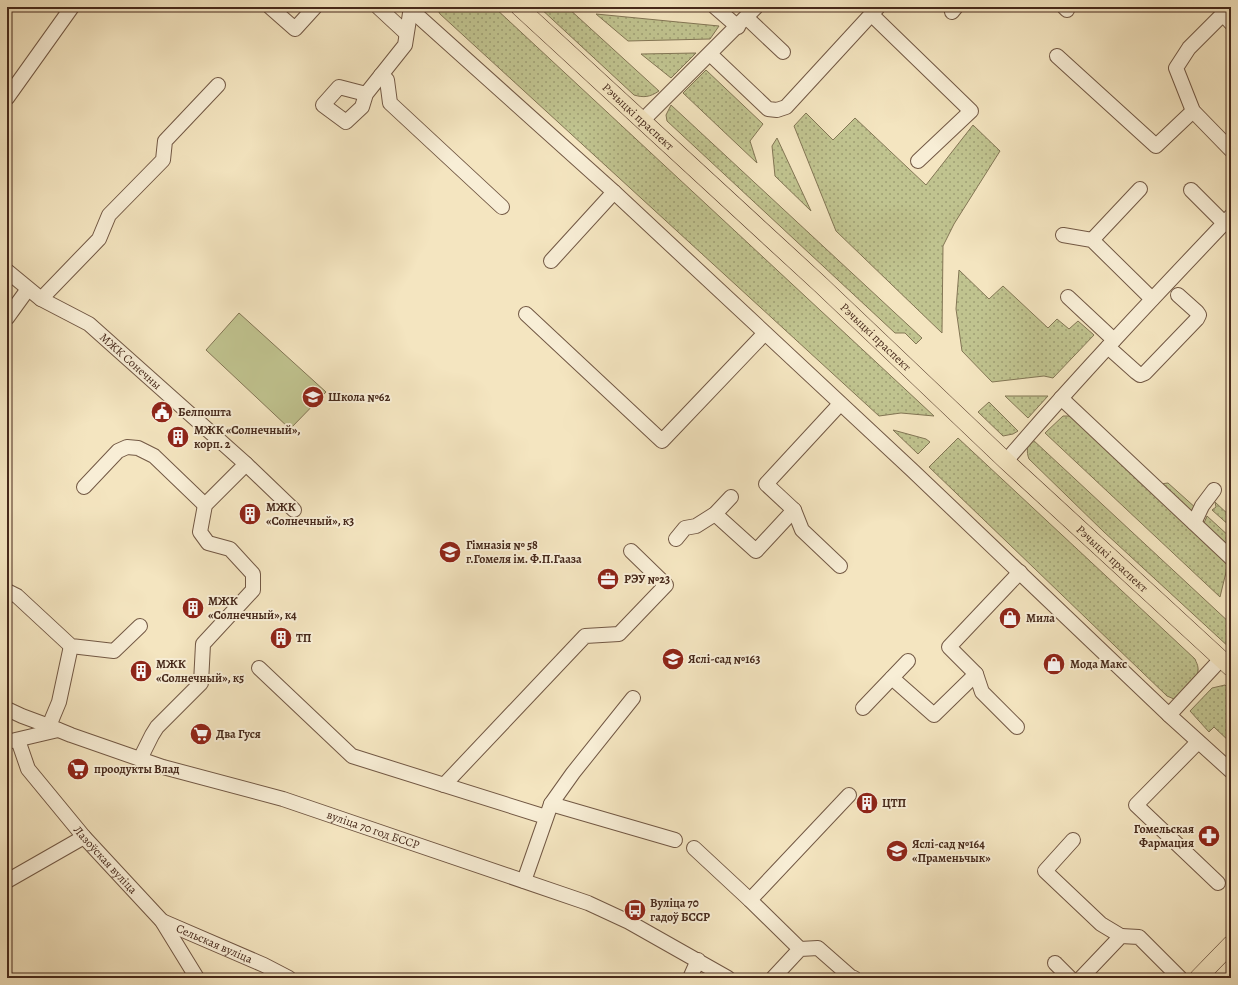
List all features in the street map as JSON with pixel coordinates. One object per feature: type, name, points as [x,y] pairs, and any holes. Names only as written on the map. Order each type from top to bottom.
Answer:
[{"type":"main road","name":"Рэчыцкі праспект","points":[[519,7],[821,286],[1006,461],[1226,664]]},
{"type":"main road","points":[[1198,978],[1231,944]]},
{"type":"street","points":[[7,98],[72,7]]},
{"type":"street","points":[[270,7],[295,29],[315,7]]},
{"type":"street","points":[[378,7],[406,32]]},
{"type":"street","points":[[715,7],[742,22],[783,52]]},
{"type":"street","points":[[642,121],[756,7]]},
{"type":"street","points":[[366,94],[405,45],[410,8]]},
{"type":"street","points":[[410,8],[614,192],[1020,572],[1169,715],[1231,772]]},
{"type":"street","points":[[710,54],[768,110],[777,110],[786,107],[875,11],[971,111],[918,161]]},
{"type":"street","points":[[1228,142],[1193,111],[1176,68],[1189,48],[1222,14],[1231,23]]},
{"type":"street","points":[[1057,56],[1156,146],[1193,111]]},
{"type":"street","points":[[381,75],[387,80],[390,103],[502,207]]},
{"type":"street","points":[[41,299],[99,239],[109,214],[163,160],[165,141],[218,85]]},
{"type":"street","points":[[1092,240],[1140,190]]},
{"type":"street","points":[[1006,461],[1111,343],[1228,219],[1191,190]]},
{"type":"street","points":[[551,261],[614,192]]},
{"type":"street","points":[[1063,235],[1092,240],[1152,299]]},
{"type":"street","name":"МЖК Сонечны","points":[[7,271],[41,299],[89,324],[246,464],[294,510]]},
{"type":"street","points":[[7,318],[28,289]]},
{"type":"street","points":[[1068,297],[1136,372],[1140,374],[1145,373],[1197,319],[1197,312],[1178,295]]},
{"type":"street","points":[[526,314],[662,441],[764,334]]},
{"type":"street","points":[[1061,398],[1231,558]]},
{"type":"street","points":[[840,404],[766,484],[794,510],[802,530],[840,566]]},
{"type":"street","points":[[84,487],[118,451],[128,447],[138,448],[154,456],[205,506]]},
{"type":"street","points":[[140,759],[157,727],[201,683],[203,644],[254,590],[253,574],[230,549],[208,544],[200,532],[205,506],[246,464]]},
{"type":"street","points":[[1194,523],[1202,506],[1214,490]]},
{"type":"street","points":[[676,539],[685,528],[696,526],[715,514],[731,497]]},
{"type":"street","points":[[715,514],[756,550],[794,510]]},
{"type":"street","points":[[444,785],[585,636],[619,634],[666,585],[631,551]]},
{"type":"street","points":[[1017,727],[982,692],[976,674],[949,647],[1020,572]]},
{"type":"street","points":[[7,591],[18,596],[71,646],[114,651],[140,626]]},
{"type":"street","points":[[12,741],[54,728],[71,646]]},
{"type":"street","points":[[863,708],[908,661]]},
{"type":"street","points":[[1169,715],[1226,664]]},
{"type":"street","points":[[259,668],[352,756],[444,785],[675,840]]},
{"type":"street","points":[[892,678],[934,715],[976,674]]},
{"type":"street","points":[[524,881],[548,810],[573,773],[634,698]]},
{"type":"street","name":"вуліца 70 год БССР","points":[[7,709],[54,728],[163,767],[282,799],[588,903],[622,918],[728,978]]},
{"type":"street","name":"Лазоўская вуліца","points":[[12,741],[28,769],[84,837],[162,921],[197,978]]},
{"type":"street","points":[[1198,742],[1136,805],[1218,883]]},
{"type":"street","points":[[750,900],[849,795]]},
{"type":"street","points":[[7,881],[84,837]]},
{"type":"street","points":[[1073,840],[1045,871],[1101,924],[1121,936],[1139,937],[1180,978]]},
{"type":"street","points":[[694,848],[800,949]]},
{"type":"street","name":"Сельская вуліца","points":[[162,921],[264,965],[289,978]]},
{"type":"street","points":[[1081,978],[1121,936]]},
{"type":"street","points":[[773,978],[800,949],[818,948],[854,978]]},
{"type":"street","points":[[690,978],[698,960]]},
{"type":"street","points":[[1055,963],[1070,978]]},
{"type":"green space","points":[[436,7],[494,7],[934,416],[901,413],[879,416],[440,14]]},
{"type":"green space","points":[[539,7],[567,7],[659,91],[653,95],[647,96],[634,95]]},
{"type":"green space","points":[[596,14],[719,26],[710,39],[628,41]]},
{"type":"green space","points":[[696,53],[671,78],[641,54]]},
{"type":"green space","points":[[706,70],[763,124],[750,141],[757,163],[683,93]]},
{"type":"green space","points":[[671,105],[922,338],[916,344],[905,333],[895,333],[667,121],[666,115]]},
{"type":"green space","points":[[806,113],[833,140],[855,118],[926,185],[973,125],[1000,151],[954,224],[943,246],[942,333],[836,231],[794,126]]},
{"type":"green space","points":[[777,138],[811,211],[775,176],[772,146]]},
{"type":"green space","points":[[959,270],[989,299],[1003,286],[1048,328],[1057,319],[1069,329],[1078,321],[1094,335],[1053,378],[1044,376],[992,382],[962,351],[956,309]]},
{"type":"green space","points":[[239,313],[326,392],[290,429],[206,350]]},
{"type":"green space","points":[[1005,396],[1048,396],[1028,418]]},
{"type":"green space","points":[[989,402],[1018,431],[1013,434],[1003,436],[978,412]]},
{"type":"green space","points":[[1063,416],[1071,416],[1228,564],[1220,597],[1045,433]]},
{"type":"green space","points":[[893,430],[926,439],[930,442],[918,454]]},
{"type":"green space","points":[[958,438],[1195,659],[1198,672],[1190,685],[1174,699],[1167,696],[929,467]]},
{"type":"green space","points":[[1032,439],[1231,624],[1231,649],[1104,532],[1029,459],[1028,449]]},
{"type":"green space","points":[[1168,483],[1197,509],[1188,511],[1160,484]]},
{"type":"green space","points":[[1215,502],[1231,517],[1231,527],[1212,510],[1216,507]]},
{"type":"green space","points":[[1207,516],[1231,538],[1231,550],[1204,523]]},
{"type":"green space","points":[[1225,685],[1231,691],[1231,743],[1214,727],[1209,732],[1190,711],[1212,688]]},
{"type":"place","name":"Школа №62","points":[[313,397]]},
{"type":"place","name":"Белпошта","points":[[162,412]]},
{"type":"place","name":"МЖК «Солнечный», корп. 2","points":[[178,437]]},
{"type":"place","name":"МЖК «Солнечный», к3","points":[[250,514]]},
{"type":"place","name":"Гімназія № 58 г.Гомеля ім. Ф.П.Гааза","points":[[450,552]]},
{"type":"place","name":"РЭУ №23","points":[[608,579]]},
{"type":"place","name":"МЖК «Солнечный», к4","points":[[193,608]]},
{"type":"place","name":"Мила","points":[[1010,618]]},
{"type":"place","name":"ТП","points":[[281,638]]},
{"type":"place","name":"Яслі-сад №163","points":[[673,659]]},
{"type":"place","name":"Мода Макс","points":[[1054,664]]},
{"type":"place","name":"МЖК «Солнечный», к5","points":[[141,671]]},
{"type":"place","name":"Два Гуся","points":[[201,734]]},
{"type":"place","name":"проодукты Влад","points":[[78,769]]},
{"type":"place","name":"ЦТП","points":[[867,803]]},
{"type":"place","name":"Гомельская Фармация","points":[[1209,836]]},
{"type":"place","name":"Яслі-сад №164 «Праменьчык»","points":[[897,851]]},
{"type":"place","name":"Вуліца 70 гадоў БССР","points":[[635,910]]}]
